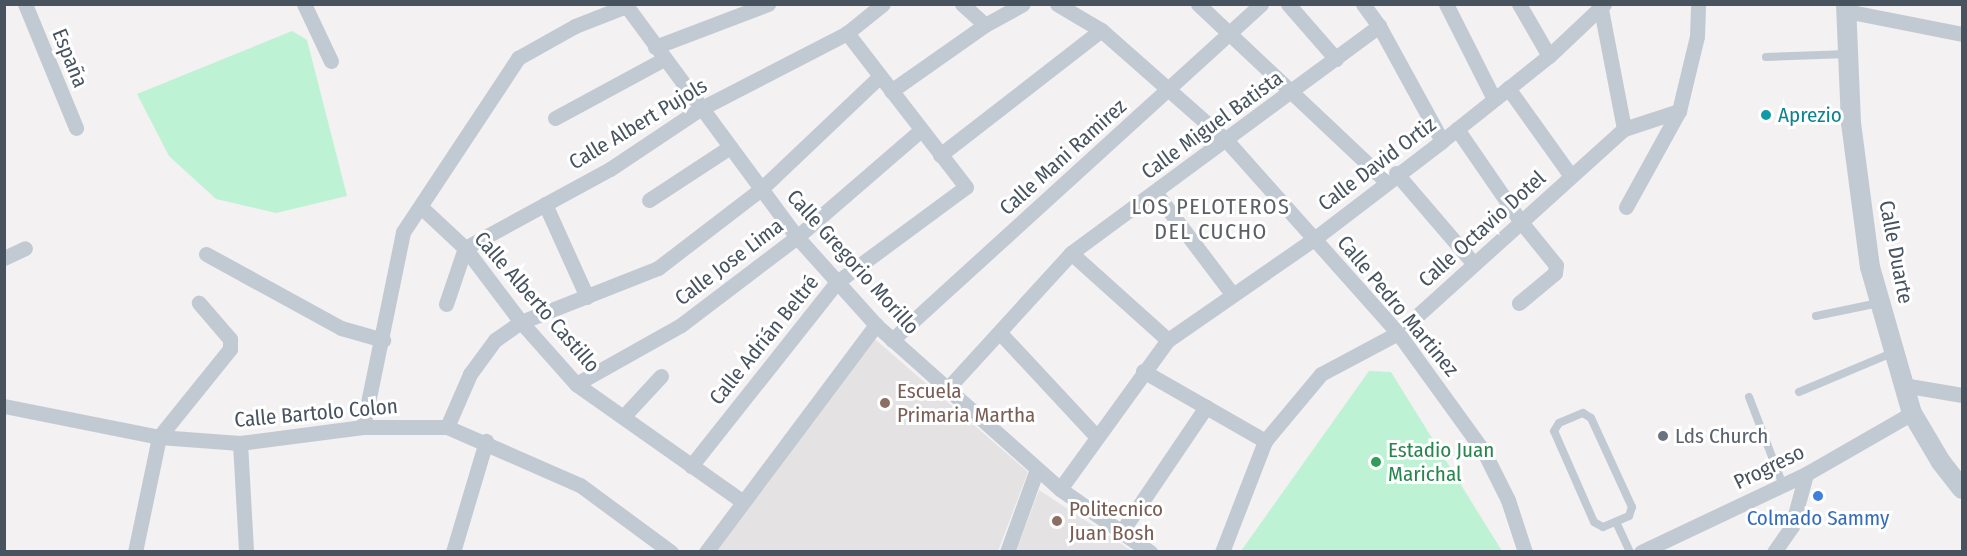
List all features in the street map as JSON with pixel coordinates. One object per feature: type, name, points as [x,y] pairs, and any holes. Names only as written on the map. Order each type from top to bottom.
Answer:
[{"type":"street","name":"España","points":[[25,4],[76,128]]},
{"type":"street","points":[[555,118],[660,53],[768,4]]},
{"type":"street","name":"Calle Albert Pujols","points":[[465,248],[610,169],[700,109],[848,33],[883,4]]},
{"type":"street","points":[[962,4],[985,26]]},
{"type":"street","points":[[891,91],[985,26],[1023,4]]},
{"type":"street","name":"Calle Pedro Martinez","points":[[1057,4],[1101,30],[1227,141],[1398,333],[1484,452],[1508,500],[1525,552]]},
{"type":"street","points":[[1198,4],[1391,177],[1474,264]]},
{"type":"street","name":"Calle Mani Ramirez","points":[[892,340],[1261,4]]},
{"type":"street","points":[[1288,4],[1336,59]]},
{"type":"street","points":[[1363,4],[1379,27],[1442,141]]},
{"type":"street","points":[[1446,4],[1494,99]]},
{"type":"street","points":[[1519,4],[1549,56]]},
{"type":"street","points":[[1626,207],[1679,111],[1697,36],[1698,4]]},
{"type":"street","points":[[363,427],[383,340],[403,232],[518,58],[575,26],[625,5]]},
{"type":"street","name":"Calle Gregorio Morillo","points":[[625,5],[797,237],[876,325],[1060,489],[1150,552]]},
{"type":"street","points":[[1602,5],[1624,129],[1679,111]]},
{"type":"street","name":"Calle David Ortiz","points":[[1060,489],[1143,371],[1168,340],[1314,239],[1391,177],[1442,141],[1549,56],[1602,5]]},
{"type":"street","points":[[310,6],[331,61]]},
{"type":"street","points":[[1846,8],[1962,34]]},
{"type":"street","name":"Calle Duarte","points":[[1846,8],[1851,123],[1870,267],[1912,413],[1941,462],[1962,489]]},
{"type":"street","name":"Calle Miguel Batista","points":[[947,389],[1071,253],[1227,141],[1379,27]]},
{"type":"street","points":[[848,33],[940,155],[1101,30]]},
{"type":"street","points":[[447,427],[470,374],[495,340],[521,322],[658,268],[761,189],[880,76]]},
{"type":"street","points":[[1508,88],[1571,176]]},
{"type":"street","points":[[1457,129],[1521,222],[1556,265],[1555,273],[1519,303]]},
{"type":"street","name":"Calle Octavio Dotel","points":[[1222,552],[1265,441],[1321,374],[1398,333],[1624,129]]},
{"type":"street","name":"Calle Jose Lima","points":[[576,384],[681,325],[797,237],[920,131]]},
{"type":"street","points":[[649,200],[730,147]]},
{"type":"street","name":"Calle Adrián Beltré","points":[[690,466],[837,282],[966,187],[940,155]]},
{"type":"street","points":[[1155,192],[1233,295]]},
{"type":"street","points":[[545,204],[587,297]]},
{"type":"street","name":"Calle Alberto Castillo","points":[[421,207],[465,248],[521,322],[576,384],[742,502]]},
{"type":"street","points":[[4,258],[25,248]]},
{"type":"street","points":[[446,304],[465,248]]},
{"type":"street","points":[[1071,253],[1168,340]]},
{"type":"street","points":[[206,254],[341,328],[383,340]]},
{"type":"street","points":[[135,552],[159,437],[230,349],[230,339],[199,303]]},
{"type":"street","points":[[706,552],[876,325]]},
{"type":"street","points":[[1000,333],[1097,437]]},
{"type":"street","points":[[1143,371],[1265,441]]},
{"type":"street","points":[[623,417],[661,376]]},
{"type":"street","points":[[1903,384],[1962,394]]},
{"type":"street","name":"Calle Bartolo Colon","points":[[4,406],[159,437],[240,442],[363,427],[447,427],[486,441],[580,485],[671,552]]},
{"type":"street","points":[[1122,531],[1206,407]]},
{"type":"street","name":"Progreso","points":[[1641,552],[1806,474],[1912,413]]},
{"type":"street","points":[[453,552],[486,441]]},
{"type":"street","points":[[240,442],[246,552]]},
{"type":"street","points":[[1007,552],[1037,469]]},
{"type":"street","points":[[1781,548],[1792,526],[1806,474]]},
{"type":"lane","points":[[1766,57],[1848,54]]},
{"type":"lane","points":[[1816,316],[1880,303]]},
{"type":"lane","points":[[1799,392],[1894,352]]},
{"type":"lane","points":[[1749,397],[1783,485]]},
{"type":"lane","points":[[1583,413],[1590,418],[1632,507],[1629,516],[1616,522],[1602,527],[1594,522],[1554,431],[1559,423],[1583,413]]},
{"type":"lane","points":[[1616,522],[1630,552]]},
{"type":"shaded area","name":"Escuela Primaria Martha","points":[[869,334],[1028,472],[998,551],[715,552],[771,479]]},
{"type":"shaded area","name":"Politecnico Juan Bosh","points":[[1039,490],[1132,551],[1016,551]]},
{"type":"green space","points":[[292,31],[307,40],[347,196],[276,213],[216,199],[169,156],[137,94]]},
{"type":"green space","name":"Estadio Juan Marichal","points":[[1369,371],[1391,372],[1502,551],[1241,551]]},
{"type":"place","name":"Aprezio","points":[[1766,115]]},
{"type":"place","name":"Escuela Primaria Martha","points":[[885,403]]},
{"type":"place","name":"Lds Church","points":[[1663,436]]},
{"type":"place","name":"Estadio Juan Marichal","points":[[1376,462]]},
{"type":"place","name":"Colmado Sammy","points":[[1818,496]]},
{"type":"place","name":"Politecnico Juan Bosh","points":[[1057,521]]},
{"type":"district","name":"LOS PELOTEROS DEL CUCHO","points":[[1211,218]]}]
